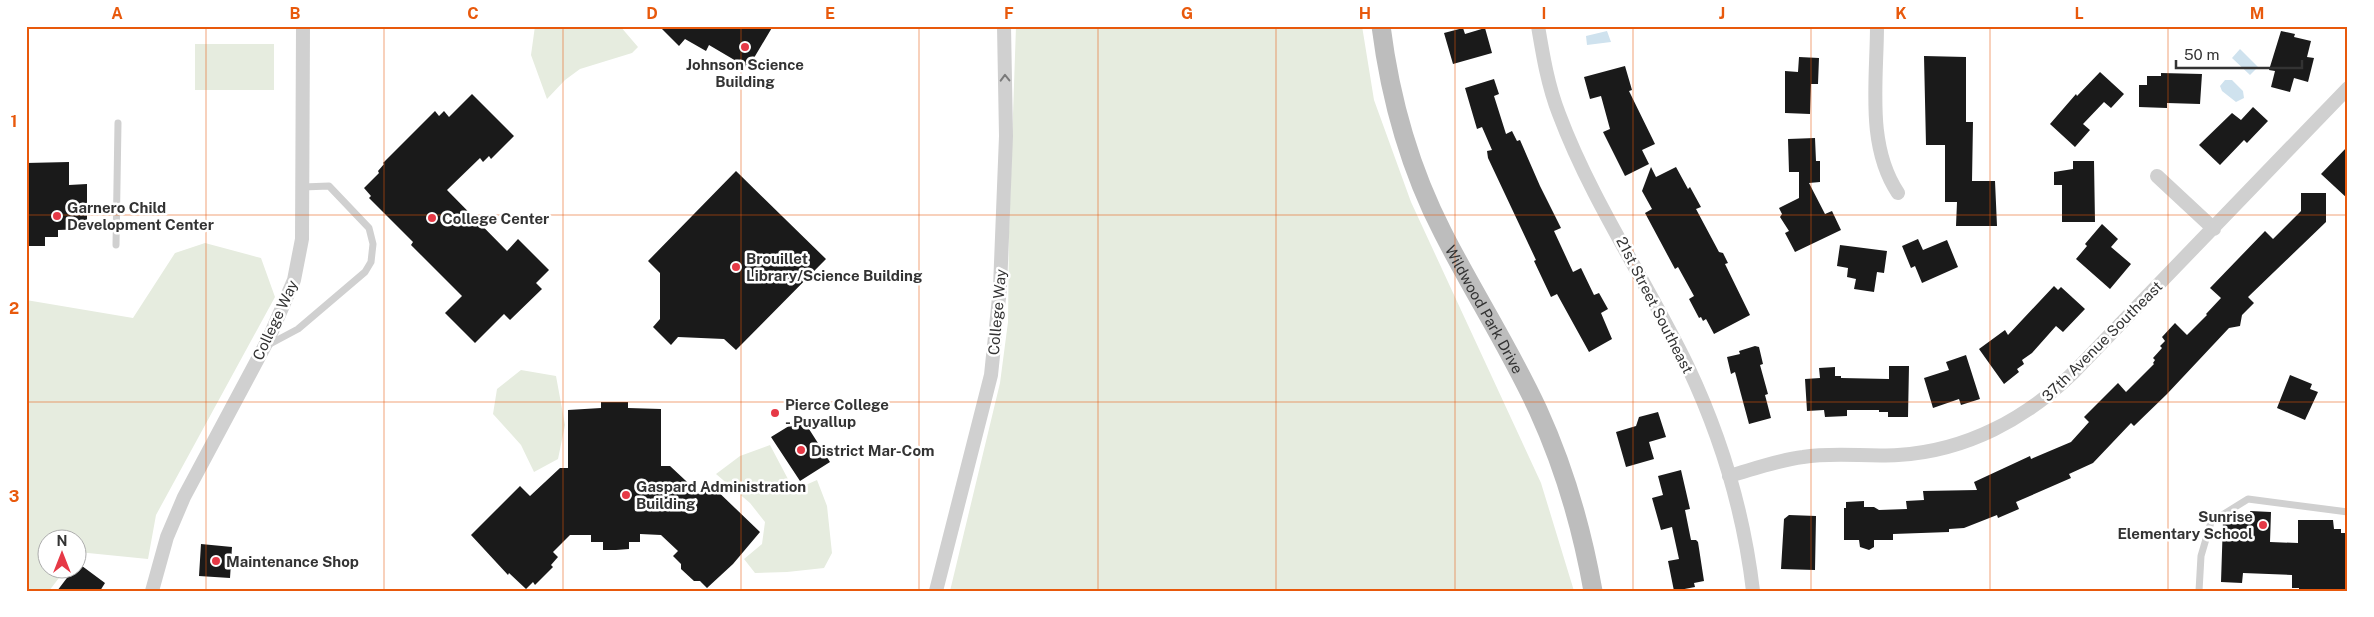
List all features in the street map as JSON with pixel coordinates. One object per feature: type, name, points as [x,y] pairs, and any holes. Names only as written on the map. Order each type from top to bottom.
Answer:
[{"type":"street","name":"College Way","points":[[152,591],[167,537],[184,497],[264,348],[284,307],[294,280],[302,238],[303,26]]},
{"type":"street","name":"College Way","points":[[936,591],[990,375],[1000,288],[1006,127],[1004,26]]},
{"type":"street","name":"Wildwood Park Drive","points":[[1381,26],[1397,110],[1418,175],[1442,231],[1538,409],[1552,442],[1582,537],[1593,591]]},
{"type":"street","name":"21st Street Southeast","points":[[1538,26],[1550,86],[1569,139],[1687,366],[1710,420],[1729,476],[1747,549],[1753,591]]},
{"type":"street","points":[[1877,26],[1876,106],[1878,141],[1885,170],[1898,193]]},
{"type":"street","name":"37th Avenue Southeast","points":[[1729,476],[1803,457],[1900,455],[1922,452],[1964,442],[2004,425],[2023,414],[2058,388],[2214,229],[2348,88]]},
{"type":"street","points":[[2157,176],[2214,229]]},
{"type":"lane","points":[[116,245],[118,123]]},
{"type":"lane","points":[[264,348],[298,329],[365,272],[371,262],[373,244],[369,228],[328,186],[303,187]]},
{"type":"lane","points":[[2199,591],[2201,556],[2211,522],[2248,499],[2348,512]]},
{"type":"shaded area","points":[[535,26],[620,26],[638,47],[632,53],[580,69],[565,80],[547,99],[531,55]]},
{"type":"shaded area","points":[[1016,26],[1362,26],[1374,100],[1411,202],[1541,483],[1574,591],[950,591],[1000,383],[1008,322]]},
{"type":"shaded area","points":[[195,44],[274,44],[274,90],[195,90]]},
{"type":"shaded area","points":[[205,243],[261,258],[275,297],[156,515],[148,559],[88,553],[88,530],[38,530],[38,580],[57,580],[49,591],[26,591],[26,300],[133,318],[175,253]]},
{"type":"shaded area","points":[[521,370],[556,376],[565,425],[558,459],[534,472],[521,445],[493,414],[497,389]]},
{"type":"shaded area","points":[[770,445],[789,481],[801,487],[817,480],[827,506],[832,553],[824,568],[755,573],[744,559],[762,544],[765,522],[750,503],[716,474],[740,456]]},
{"type":"water","points":[[1607,31],[1611,42],[1587,45],[1586,36]]},
{"type":"water","points":[[2240,49],[2258,67],[2250,75],[2232,58]]},
{"type":"water","points":[[2225,80],[2232,80],[2243,91],[2244,98],[2236,102],[2222,91],[2220,86]]},
{"type":"building","name":"Johnson Science Building","points":[[659,26],[773,26],[748,68],[709,45],[706,51],[685,39],[679,46]]},
{"type":"building","points":[[1463,28],[1465,34],[1485,28],[1492,53],[1453,64],[1444,33]]},
{"type":"building","points":[[2281,31],[2295,34],[2294,37],[2311,41],[2307,57],[2314,58],[2308,82],[2294,78],[2290,92],[2271,87],[2275,71],[2269,70]]},
{"type":"building","points":[[1924,56],[1966,57],[1966,122],[1973,122],[1972,181],[1995,181],[1997,226],[1956,226],[1957,202],[1945,202],[1945,145],[1926,145]]},
{"type":"building","points":[[1799,57],[1819,58],[1818,84],[1811,84],[1810,114],[1785,113],[1785,71],[1798,72]]},
{"type":"building","points":[[1625,66],[1632,90],[1629,91],[1655,144],[1642,150],[1649,164],[1625,176],[1603,132],[1610,129],[1601,96],[1590,99],[1584,77]]},
{"type":"building","points":[[2100,72],[2124,94],[2111,108],[2104,102],[2083,124],[2090,130],[2075,147],[2050,124],[2076,94],[2077,96]]},
{"type":"building","points":[[2161,73],[2202,74],[2200,104],[2167,103],[2167,108],[2139,107],[2139,85],[2147,85],[2147,76],[2161,76]]},
{"type":"building","points":[[1494,79],[1499,94],[1494,96],[1506,134],[1512,131],[1517,141],[1520,140],[1561,228],[1554,231],[1573,272],[1581,268],[1594,295],[1599,293],[1608,309],[1601,313],[1612,339],[1589,352],[1557,294],[1551,297],[1534,261],[1536,260],[1488,158],[1487,151],[1492,150],[1482,127],[1477,129],[1465,88]]},
{"type":"building","name":"College Center","points":[[472,94],[514,136],[491,159],[489,156],[483,162],[480,158],[447,190],[507,251],[518,239],[549,270],[536,283],[542,289],[510,320],[504,314],[475,343],[445,313],[462,296],[411,245],[413,242],[369,198],[371,196],[364,188],[379,173],[378,171],[383,163],[435,111],[439,116],[444,111],[449,117]]},
{"type":"building","points":[[2253,107],[2268,121],[2247,143],[2244,140],[2220,165],[2199,145],[2232,113],[2241,120]]},
{"type":"building","points":[[1815,138],[1816,161],[1820,161],[1820,182],[1809,183],[1825,214],[1832,211],[1841,230],[1795,252],[1785,233],[1789,231],[1780,217],[1782,214],[1779,208],[1799,198],[1799,172],[1789,172],[1788,139]]},
{"type":"building","points":[[2348,146],[2348,199],[2321,174]]},
{"type":"building","points":[[2073,161],[2094,161],[2095,222],[2062,222],[2062,185],[2054,185],[2054,172],[2073,169]]},
{"type":"building","name":"Garnero Child Development Center","points":[[69,162],[69,185],[87,184],[87,229],[58,230],[58,237],[45,237],[45,246],[26,246],[26,163]]},
{"type":"building","points":[[1651,167],[1656,177],[1676,167],[1688,189],[1690,187],[1701,207],[1696,209],[1719,252],[1723,253],[1728,263],[1725,264],[1750,315],[1714,334],[1706,319],[1703,321],[1701,317],[1699,318],[1689,299],[1694,296],[1678,267],[1675,269],[1645,213],[1652,209],[1642,191]]},
{"type":"building","name":"Brouillet Library/Science Building","points":[[736,171],[826,259],[736,350],[724,339],[678,337],[671,345],[653,327],[660,319],[660,273],[648,261]]},
{"type":"building","points":[[2301,193],[2326,193],[2326,222],[2248,297],[2254,303],[2242,315],[2240,326],[2229,328],[2167,394],[2134,426],[2131,423],[2093,463],[2069,474],[2071,478],[2016,502],[2019,509],[1998,518],[1997,515],[1964,528],[1949,529],[1949,532],[1893,534],[1893,540],[1874,540],[1874,547],[1869,550],[1860,547],[1859,540],[1844,540],[1844,508],[1846,508],[1846,502],[1864,501],[1864,507],[1874,507],[1879,510],[1907,509],[1906,501],[1924,500],[1923,491],[1977,490],[1974,482],[2030,456],[2031,459],[2071,442],[2089,422],[2084,417],[2118,383],[2126,392],[2154,364],[2155,360],[2153,358],[2162,348],[2160,346],[2165,341],[2162,337],[2175,323],[2187,335],[2207,315],[2221,298],[2210,288],[2265,231],[2273,239],[2301,211]]},
{"type":"building","points":[[2102,224],[2118,239],[2111,247],[2131,264],[2110,289],[2076,259],[2087,246],[2085,244]]},
{"type":"building","points":[[1918,239],[1923,250],[1947,240],[1958,267],[1922,283],[1915,266],[1911,268],[1902,246]]},
{"type":"building","points":[[1840,245],[1887,251],[1884,273],[1877,272],[1874,292],[1854,289],[1856,279],[1847,277],[1848,268],[1837,266]]},
{"type":"building","points":[[2054,286],[2058,290],[2061,287],[2085,309],[2063,332],[2056,326],[2032,353],[2022,360],[2024,364],[2017,369],[2019,372],[2004,384],[1979,349],[2005,330],[2008,335]]},
{"type":"building","points":[[1755,346],[1759,347],[1763,364],[1760,365],[1768,394],[1765,395],[1771,418],[1749,424],[1735,372],[1731,374],[1727,357],[1740,354],[1739,351]]},
{"type":"building","points":[[1966,355],[1980,399],[1961,405],[1959,399],[1933,408],[1924,378],[1949,370],[1946,362]]},
{"type":"building","points":[[1889,366],[1909,366],[1908,417],[1888,417],[1888,412],[1879,412],[1879,410],[1847,410],[1847,416],[1825,417],[1824,410],[1807,411],[1805,379],[1820,378],[1819,368],[1835,367],[1835,376],[1841,376],[1841,378],[1889,379]]},
{"type":"building","points":[[2290,375],[2312,384],[2310,389],[2318,392],[2305,420],[2277,408]]},
{"type":"building","name":"Gaspard Administration Building","points":[[601,402],[628,402],[628,408],[661,409],[661,466],[670,466],[700,494],[710,484],[760,532],[733,564],[707,588],[700,581],[694,581],[681,569],[681,564],[673,556],[678,551],[661,535],[640,534],[640,542],[629,542],[629,549],[603,550],[603,542],[591,542],[591,535],[570,535],[553,552],[558,557],[551,565],[553,567],[535,585],[533,582],[526,589],[509,573],[508,575],[471,535],[520,486],[530,496],[560,468],[568,468],[568,410],[601,408]]},
{"type":"building","points":[[1658,412],[1666,437],[1649,442],[1654,459],[1626,467],[1616,432],[1636,426],[1639,417]]},
{"type":"building","name":"District Mar-Com","points":[[802,418],[830,462],[800,481],[771,437]]},
{"type":"building","points":[[1681,470],[1690,509],[1685,510],[1691,540],[1698,542],[1704,581],[1694,583],[1695,587],[1674,591],[1668,561],[1679,559],[1672,527],[1661,530],[1652,498],[1663,495],[1658,476]]},
{"type":"building","points":[[2250,511],[2271,512],[2270,542],[2298,543],[2298,520],[2333,520],[2334,529],[2341,529],[2341,533],[2348,533],[2348,591],[2299,591],[2299,588],[2292,588],[2292,575],[2243,573],[2242,583],[2221,582],[2223,521],[2226,519],[2250,520]]},
{"type":"building","points":[[1789,515],[1816,516],[1815,570],[1781,569],[1784,519]]},
{"type":"building","name":"Maintenance Shop","points":[[201,544],[232,547],[230,578],[199,576]]},
{"type":"building","points":[[88,570],[105,583],[100,591],[57,591],[65,580],[88,580]]},
{"type":"place","name":"Johnson Science Building","points":[[745,47]]},
{"type":"place","name":"Garnero Child Development Center","points":[[57,216]]},
{"type":"place","name":"College Center","points":[[432,218]]},
{"type":"place","name":"Brouillet Library/Science Building","points":[[736,267]]},
{"type":"place","name":"Pierce College - Puyallup","points":[[775,413]]},
{"type":"place","name":"District Mar-Com","points":[[801,450]]},
{"type":"place","name":"Gaspard Administration Building","points":[[626,495]]},
{"type":"place","name":"Sunrise Elementary School","points":[[2263,525]]},
{"type":"place","name":"Maintenance Shop","points":[[216,561]]}]
